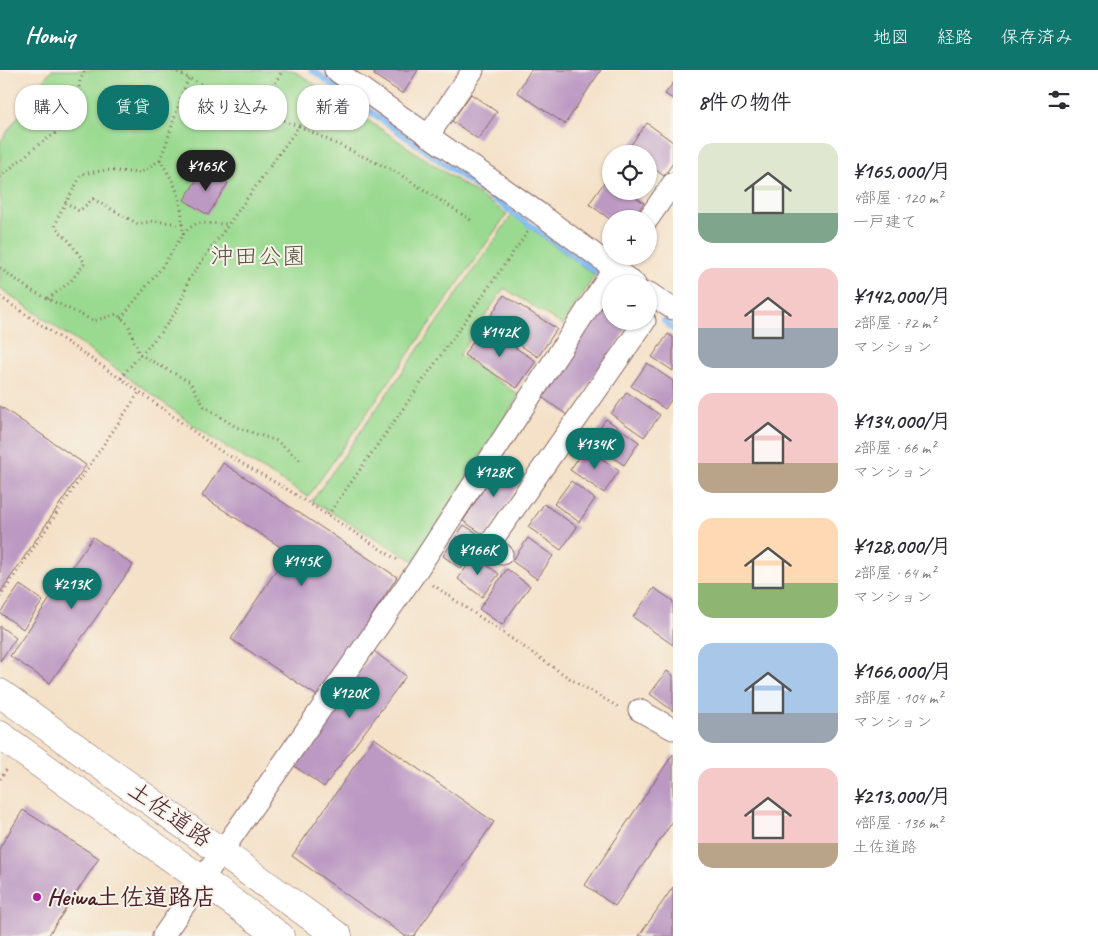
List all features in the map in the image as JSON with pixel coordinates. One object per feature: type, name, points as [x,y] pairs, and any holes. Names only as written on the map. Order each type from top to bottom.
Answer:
[{"type":"highway","name":"土佐道路","points":[[0,693],[338,936]]},
{"type":"highway","name":"土佐道路","points":[[0,735],[280,936]]},
{"type":"street","points":[[335,70],[359,77],[428,136],[548,219],[602,253]]},
{"type":"street","points":[[428,136],[472,70]]},
{"type":"street","points":[[654,210],[673,183]]},
{"type":"street","points":[[163,936],[416,572],[616,265]]},
{"type":"street","points":[[619,265],[627,275]]},
{"type":"street","points":[[502,554],[489,545],[639,330]]},
{"type":"street","points":[[639,710],[673,729]]},
{"type":"path","points":[[0,177],[38,145],[65,127],[77,102],[80,81],[86,70]]},
{"type":"path","points":[[173,70],[204,85]]},
{"type":"path","points":[[274,85],[283,70]]},
{"type":"path","points":[[48,299],[71,281],[85,263],[70,241],[55,227],[65,202],[82,174],[107,170],[140,173],[160,160],[189,78]]},
{"type":"path","points":[[121,379],[139,354],[154,342],[183,299],[187,282],[297,129]]},
{"type":"path","points":[[307,130],[396,172],[471,220]]},
{"type":"path","points":[[160,160],[178,191],[182,206],[183,235]]},
{"type":"path","points":[[65,202],[79,211],[92,200],[138,224],[153,221],[182,224]]},
{"type":"path","points":[[121,318],[162,267],[183,235],[197,223],[229,224]]},
{"type":"path","points":[[328,515],[531,228]]},
{"type":"path","points":[[0,268],[30,290],[94,322],[116,314],[128,324],[139,354],[190,382],[204,406],[236,427],[277,441],[301,461]]},
{"type":"path","points":[[0,297],[140,391],[219,450],[328,515],[416,572],[477,617],[572,680],[622,710],[639,710]]},
{"type":"path","points":[[0,597],[140,391]]},
{"type":"path","points":[[0,779],[9,766]]},
{"type":"green space","name":"沖田公園","points":[[51,70],[293,70],[315,85],[297,85],[297,130],[369,130],[369,121],[507,214],[308,497],[211,438],[142,387],[0,288],[0,142],[15,121],[15,130],[87,130],[87,85],[40,85]]},
{"type":"green space","points":[[512,215],[595,275],[563,325],[504,288],[459,355],[519,395],[414,561],[312,501]]},
{"type":"building","points":[[377,70],[418,70],[403,94],[374,75]]},
{"type":"building","points":[[531,70],[601,70],[565,124],[517,92]]},
{"type":"building","points":[[673,83],[673,99],[665,94]]},
{"type":"building","points":[[471,94],[497,112],[478,139],[452,121]]},
{"type":"building","points":[[647,123],[673,142],[673,163],[664,176],[657,171],[657,145],[631,145]]},
{"type":"building","points":[[204,168],[228,183],[208,215],[184,200]]},
{"type":"building","points":[[602,186],[602,200],[640,200],[644,203],[639,210],[602,210],[602,213],[589,204]]},
{"type":"building","points":[[504,295],[557,329],[538,357],[486,323]]},
{"type":"building","points":[[601,308],[602,330],[626,330],[567,415],[540,396]]},
{"type":"building","points":[[483,327],[536,361],[517,388],[464,355]]},
{"type":"building","points":[[668,334],[673,337],[673,371],[652,357]]},
{"type":"building","points":[[647,363],[673,381],[673,397],[665,409],[631,386]]},
{"type":"building","points":[[627,392],[660,415],[644,437],[611,414]]},
{"type":"building","points":[[0,406],[86,465],[0,593]]},
{"type":"building","points":[[606,419],[639,442],[624,465],[590,442]]},
{"type":"building","points":[[586,447],[619,471],[604,493],[570,470]]},
{"type":"building","points":[[502,460],[525,475],[486,536],[463,521]]},
{"type":"building","points":[[223,463],[397,577],[319,697],[231,639],[288,552],[202,496]]},
{"type":"building","points":[[571,481],[595,499],[579,522],[554,504]]},
{"type":"building","points":[[544,504],[577,527],[561,550],[528,527]]},
{"type":"building","points":[[464,525],[483,537],[461,569],[443,556]]},
{"type":"building","points":[[93,537],[133,565],[50,683],[10,656]]},
{"type":"building","points":[[528,538],[553,556],[537,579],[512,561]]},
{"type":"building","points":[[474,556],[499,574],[482,597],[458,579]]},
{"type":"building","points":[[507,569],[530,586],[502,625],[479,609]]},
{"type":"building","points":[[20,585],[43,601],[23,629],[0,613]]},
{"type":"building","points":[[654,588],[673,601],[673,645],[633,617]]},
{"type":"building","points":[[0,626],[16,638],[0,661]]},
{"type":"building","points":[[374,651],[406,676],[324,787],[293,765]]},
{"type":"building","points":[[667,671],[673,675],[673,711],[650,694]]},
{"type":"building","points":[[374,738],[494,822],[414,936],[405,936],[292,856]]},
{"type":"building","points":[[673,754],[673,821],[615,906],[585,885]]},
{"type":"building","name":"Heiwa土佐道路店","points":[[23,810],[99,858],[48,936],[0,936],[0,847]]},
{"type":"building","points":[[673,887],[673,936],[639,936]]},
{"type":"waterway","points":[[312,70],[598,273]]},
{"type":"waterway","points":[[664,321],[673,329]]},
{"type":"place","name":"Heiwa土佐道路店","points":[[37,897]]}]
